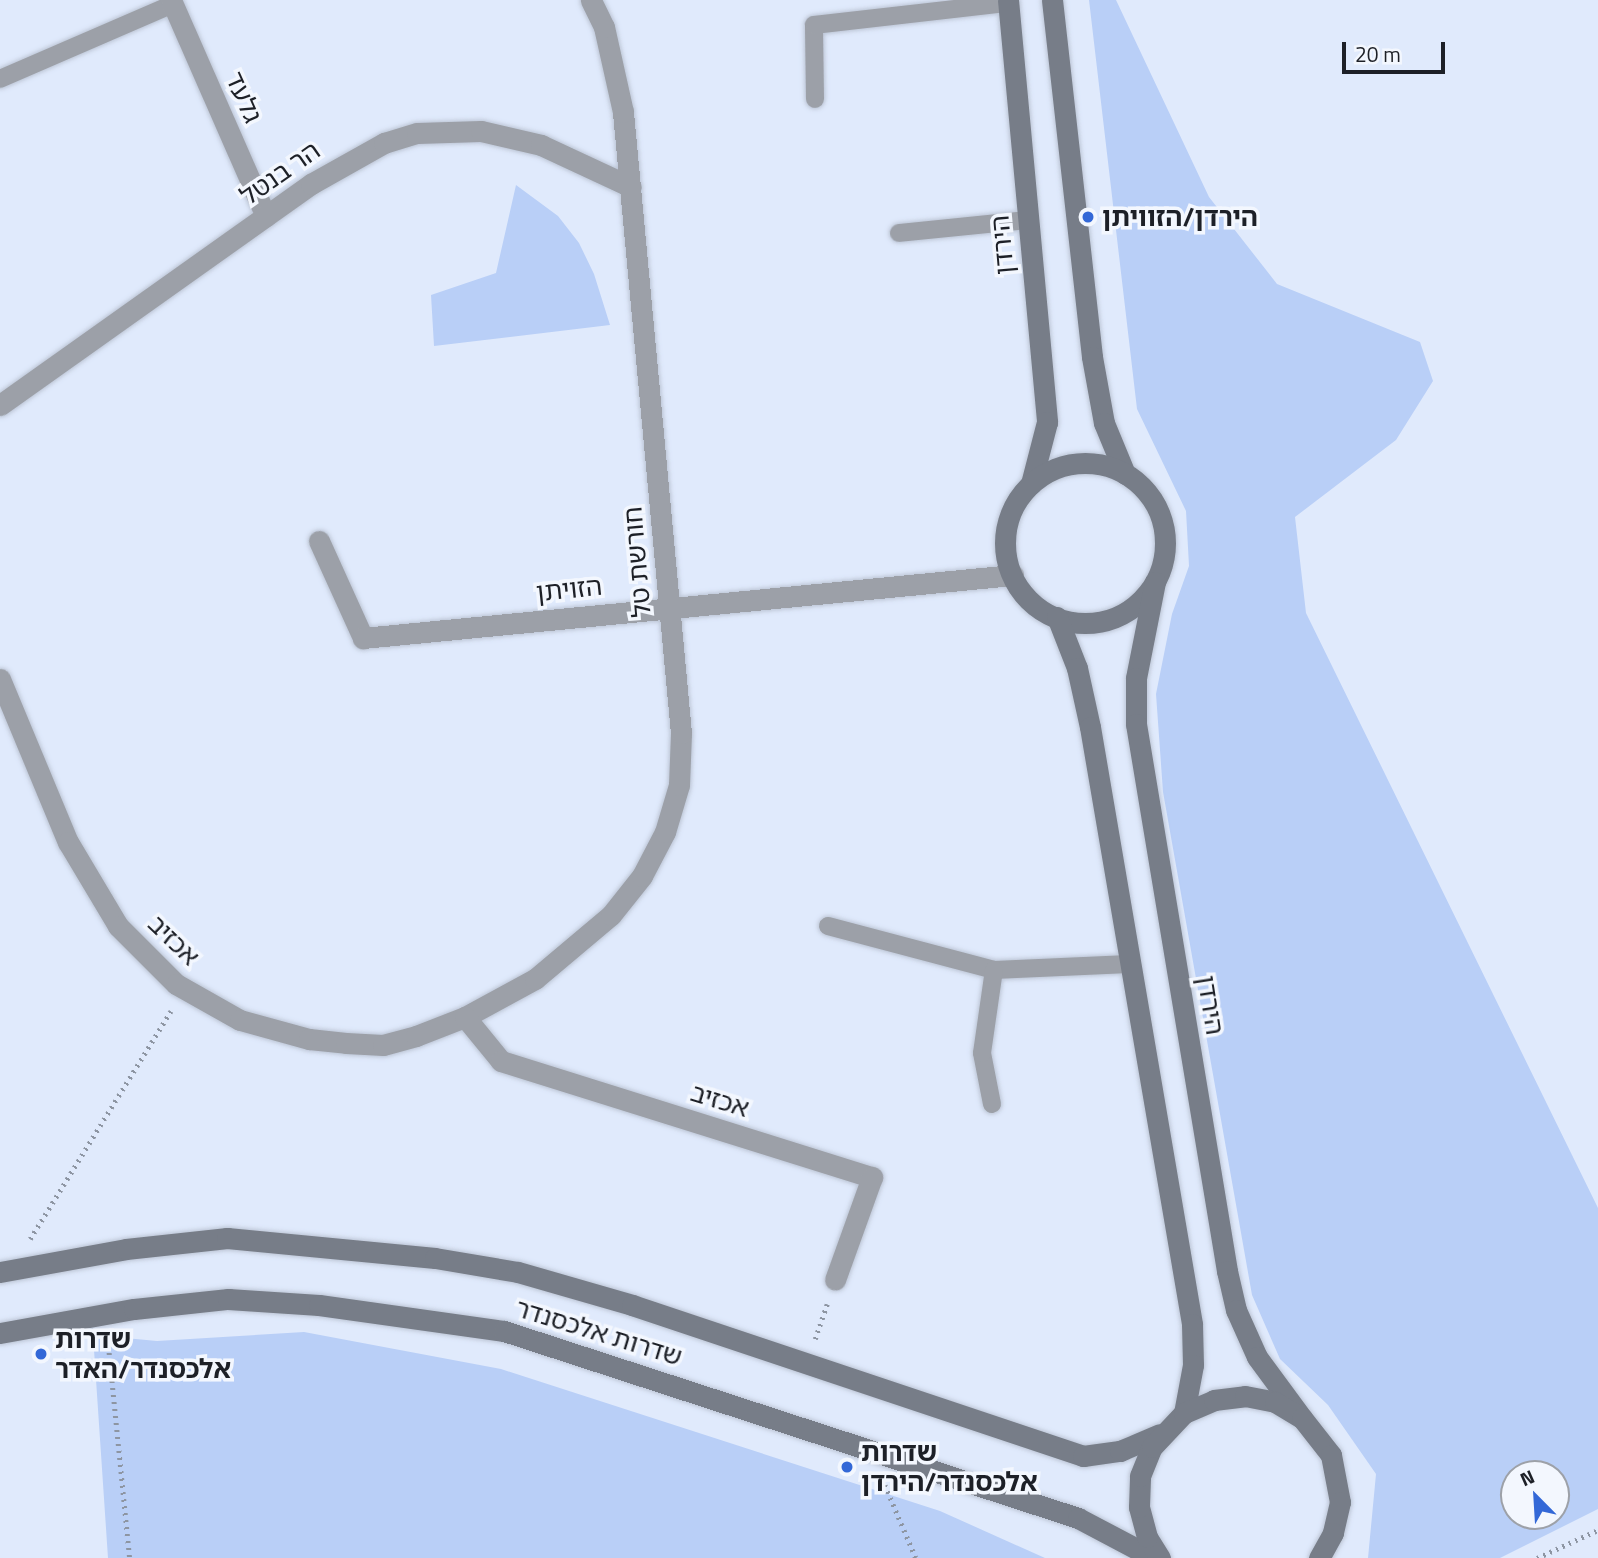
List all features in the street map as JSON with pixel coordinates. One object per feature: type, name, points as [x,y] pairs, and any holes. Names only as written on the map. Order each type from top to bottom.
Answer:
[{"type":"street","name":"חורשת טל","points":[[459,1020],[535,979],[575,949],[634,886],[665,832],[679,785],[681,733],[624,112],[604,27],[591,0]]},
{"type":"street","points":[[1052,0],[1092,357],[1104,423],[1125,474]]},
{"type":"street","name":"הירדן","points":[[1008,1],[1047,422],[1031,484]]},
{"type":"street","name":"גלעד","points":[[172,2],[266,216]]},
{"type":"street","name":"הר בנטל","points":[[0,405],[348,160],[384,143],[450,129],[481,131],[541,145],[631,187]]},
{"type":"street","points":[[1078,463],[1102,464],[1125,474],[1152,499],[1162,522],[1165,547],[1155,582],[1139,602],[1118,615],[1093,622],[1057,617],[1026,597],[1013,575],[1006,550],[1007,526],[1016,503],[1031,484],[1053,470],[1078,463]]},
{"type":"street","name":"הזויתן","points":[[319,541],[363,638],[1013,575]]},
{"type":"street","name":"הירדן","points":[[1155,582],[1136,678],[1136,724],[1227,1271],[1236,1310],[1257,1357],[1331,1455],[1339,1486],[1338,1518],[1319,1558]]},
{"type":"street","points":[[1057,617],[1077,668],[1192,1324],[1193,1365],[1184,1413]]},
{"type":"street","name":"אכזיב","points":[[0,679],[92,888],[146,958],[184,989],[240,1020],[309,1040],[383,1045],[459,1020],[501,1061],[872,1177],[835,1280]]},
{"type":"street","name":"שדרות אלכסנדר","points":[[5,1271],[126,1249],[227,1238],[435,1258],[518,1272],[1083,1456],[1120,1451],[1160,1434]]},
{"type":"street","name":"שדרות אלכסנדר","points":[[0,1333],[106,1314],[228,1299],[359,1310],[504,1331],[1077,1518],[1157,1558]]},
{"type":"street","points":[[1157,1558],[1142,1522],[1138,1491],[1145,1461],[1160,1434],[1184,1413],[1213,1399],[1245,1396],[1275,1402],[1302,1418]]},
{"type":"lane","points":[[816,99],[814,25],[1008,1]]},
{"type":"lane","points":[[0,79],[172,2]]},
{"type":"lane","points":[[899,233],[1028,220]]},
{"type":"lane","points":[[828,926],[994,970],[1129,964]]},
{"type":"lane","points":[[992,1104],[982,1053],[994,970]]},
{"type":"path","points":[[5,1271],[184,989]]},
{"type":"path","points":[[807,1364],[835,1280]]},
{"type":"path","points":[[106,1314],[130,1558]]},
{"type":"path","points":[[870,1449],[916,1558]]},
{"type":"path","points":[[1537,1558],[1598,1530]]},
{"type":"shaded area","points":[[1089,0],[1116,0],[1209,197],[1277,284],[1420,342],[1433,381],[1396,440],[1295,517],[1306,613],[1598,1208],[1598,1509],[1570,1523],[1570,1460],[1500,1460],[1500,1530],[1556,1530],[1500,1558],[1368,1558],[1376,1474],[1328,1405],[1280,1359],[1252,1295],[1163,792],[1156,694],[1172,614],[1189,566],[1186,511],[1137,409]]},
{"type":"shaded area","points":[[516,185],[558,216],[579,243],[594,274],[610,325],[434,346],[431,295],[496,273]]},
{"type":"shaded area","points":[[304,1332],[501,1369],[940,1511],[1045,1558],[108,1558],[93,1335],[157,1341]]},
{"type":"place","name":"הירדן/הזוויתן","points":[[1088,217]]},
{"type":"place","name":"שדרות אלכסנדר/האדר","points":[[41,1354]]},
{"type":"place","name":"שדרות אלכסנדר/הירדן","points":[[847,1467]]}]
